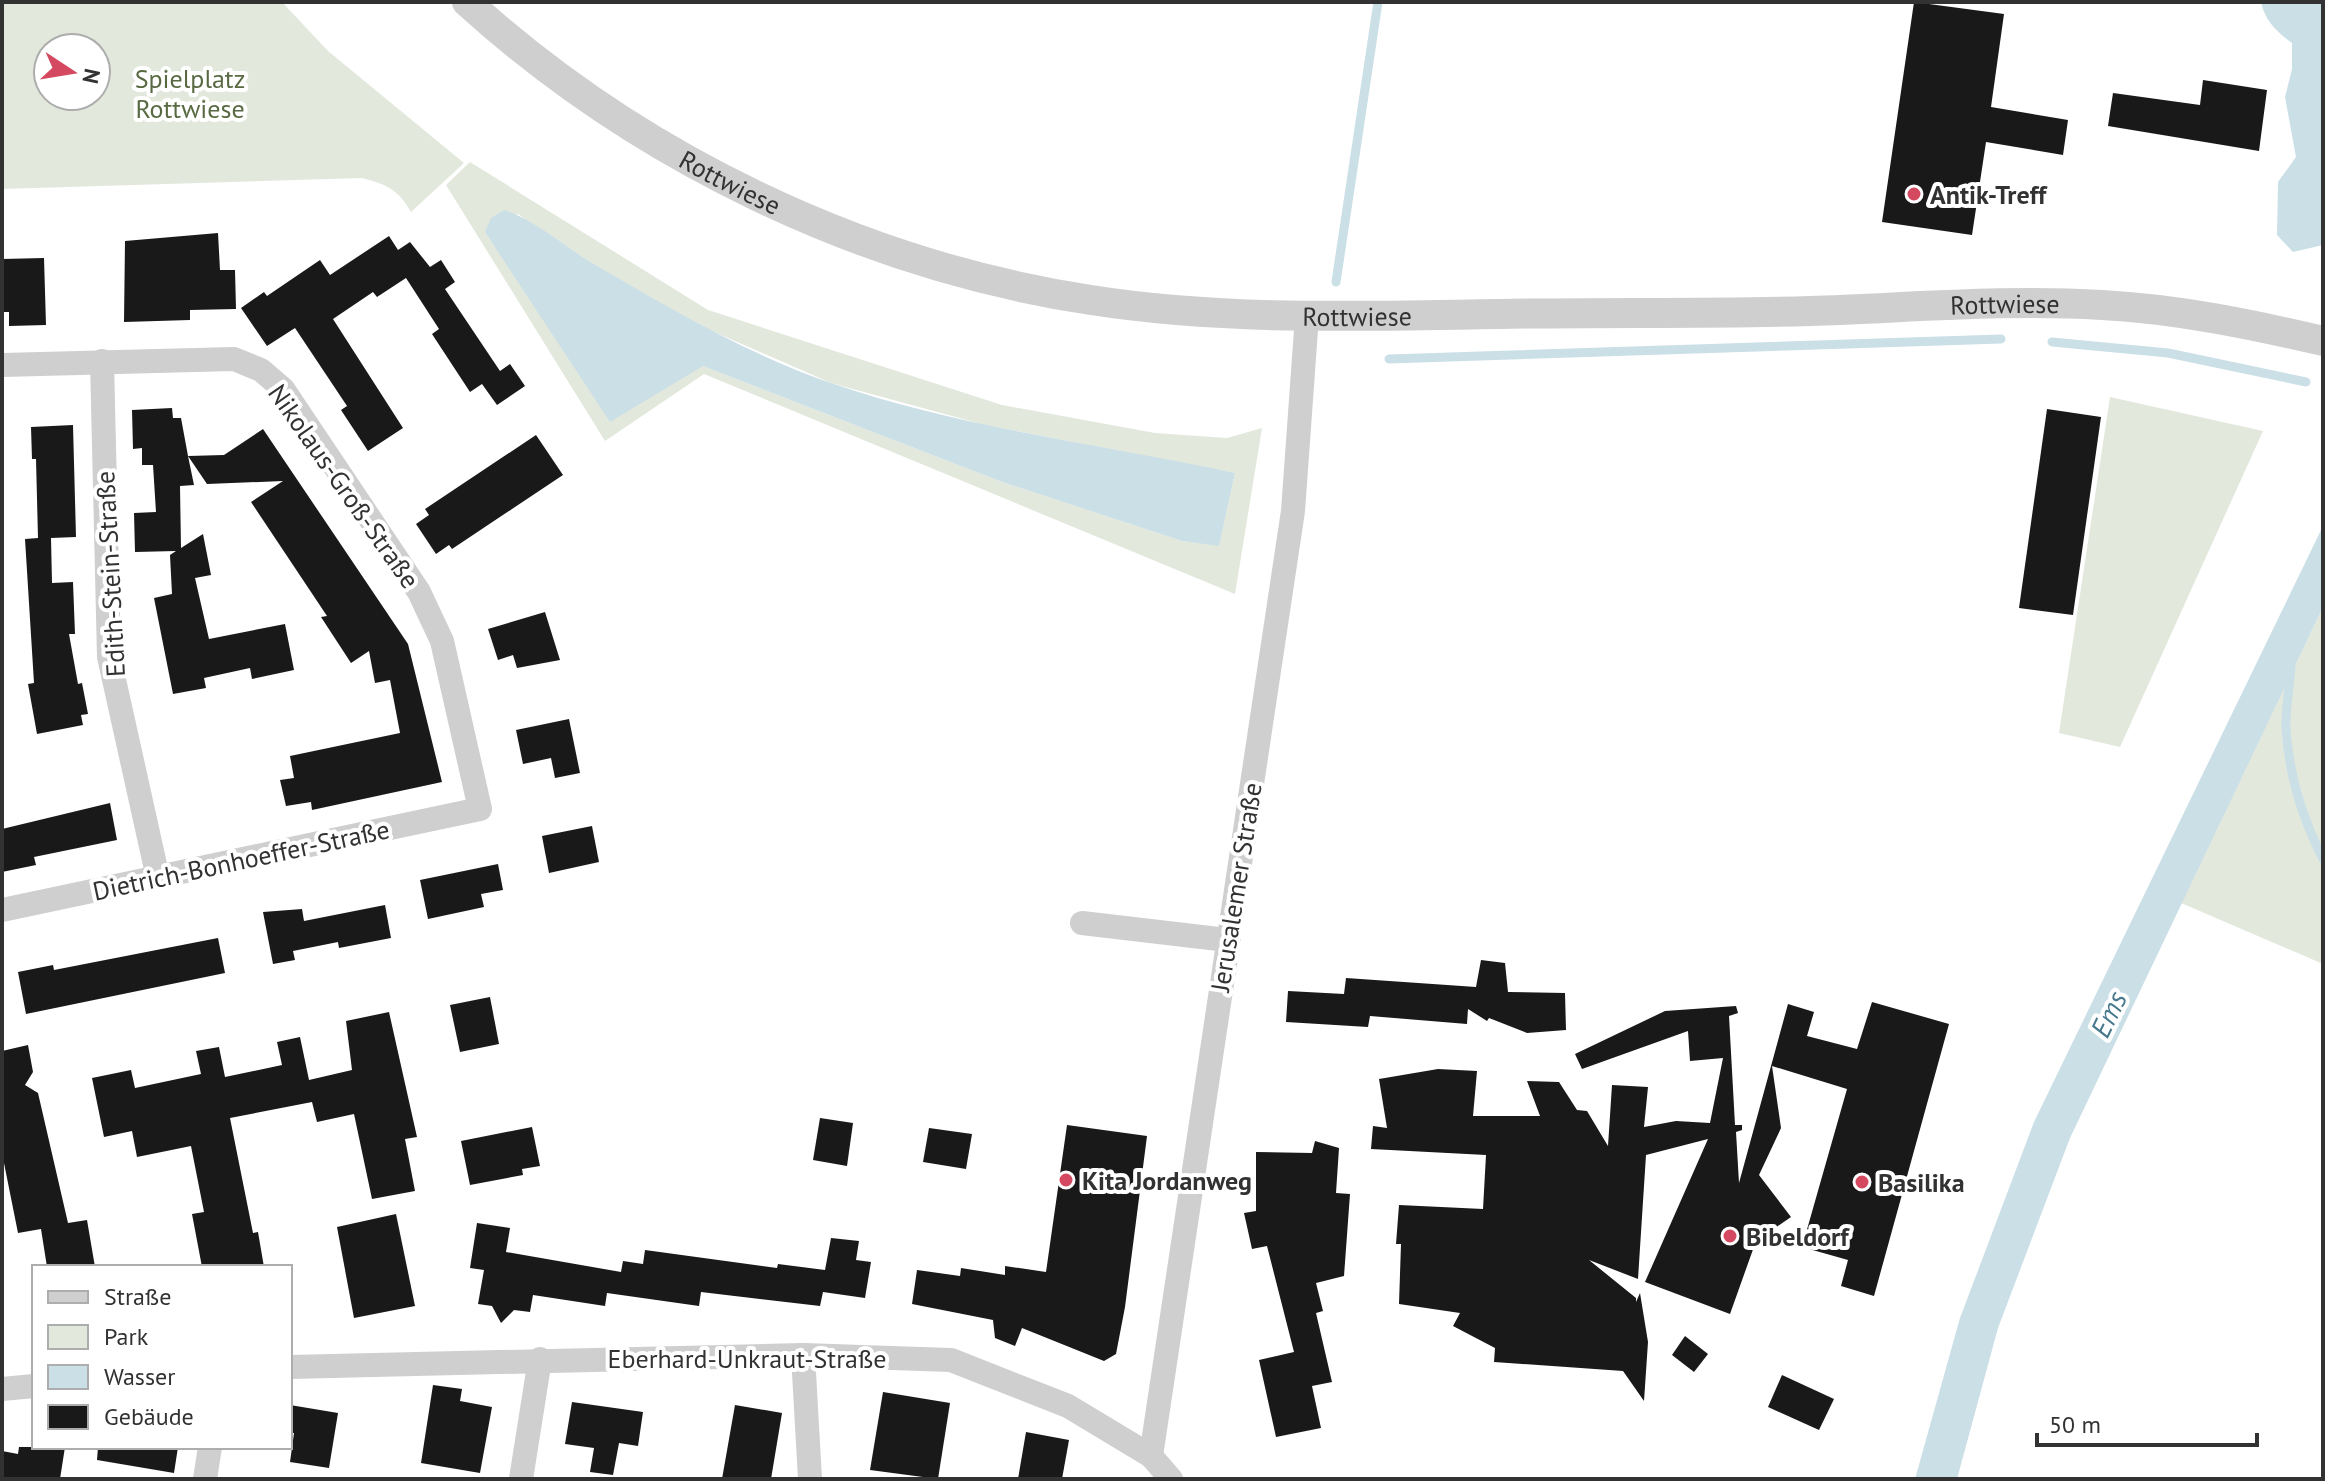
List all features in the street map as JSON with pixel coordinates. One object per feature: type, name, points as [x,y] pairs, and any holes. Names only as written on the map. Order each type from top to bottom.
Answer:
[{"type":"street","name":"Rottwiese","points":[[467,2],[538,62],[650,137],[762,198],[865,241],[969,275],[1090,300],[1153,308],[1307,316],[2102,305],[2234,321],[2323,341]]},
{"type":"street","name":"Jerusalemer Straße","points":[[1151,1456],[1293,511],[1307,316]]},
{"type":"street","name":"Nikolaus-Groß-Straße","points":[[2,365],[234,359],[261,370],[283,389],[419,592],[442,641],[480,809]]},
{"type":"street","name":"Edith-Stein-Straße","points":[[102,361],[109,657],[158,878]]},
{"type":"street","name":"Dietrich-Bonhoeffer-Straße","points":[[2,910],[480,809]]},
{"type":"street","points":[[1082,923],[1227,940]]},
{"type":"street","points":[[803,1355],[810,1479]]},
{"type":"street","name":"Eberhard-Unkraut-Straße","points":[[292,1367],[803,1355],[951,1360],[1068,1406],[1151,1456],[1171,1479]]},
{"type":"street","points":[[521,1479],[540,1359]]},
{"type":"street","points":[[2,1389],[32,1386]]},
{"type":"street","points":[[205,1479],[210,1449]]},
{"type":"green space","name":"Spielplatz Rottwiese","points":[[2,2],[282,2],[328,51],[464,163],[411,212],[391,189],[362,178],[2,189]]},
{"type":"green space","points":[[470,162],[708,310],[1002,405],[1155,433],[1227,438],[1262,428],[1235,594],[704,374],[605,441],[446,185]],"holes":[[[518,214],[554,241],[694,323],[831,383],[985,425],[1235,473],[1219,545],[1182,541],[1002,482],[703,366],[500,254],[485,232]]]},
{"type":"green space","points":[[2110,397],[2263,431],[2120,747],[2059,733]]},
{"type":"green space","points":[[2323,607],[2323,964],[2181,903]]},
{"type":"water","points":[[2261,2],[2323,2],[2323,245],[2293,252],[2277,235],[2278,182],[2296,157],[2285,97],[2292,69],[2292,43],[2272,26]]},
{"type":"water","points":[[504,210],[709,329],[831,383],[880,399],[981,424],[1235,473],[1219,546],[1182,541],[1002,482],[703,366],[610,422],[485,232],[491,218]]},
{"type":"water","name":"Ems","points":[[2323,526],[2323,607],[2070,1138],[1998,1328],[1957,1479],[1915,1479],[1960,1318],[2034,1122]]},
{"type":"building","points":[[1914,2],[2004,14],[1991,107],[2068,120],[2063,155],[1986,142],[1972,235],[1882,222]]},
{"type":"building","points":[[2203,80],[2267,90],[2259,151],[2108,126],[2113,93],[2200,105]]},
{"type":"building","points":[[218,233],[220,270],[235,270],[236,309],[190,310],[190,320],[124,322],[125,241]]},
{"type":"building","points":[[389,236],[398,250],[410,242],[430,267],[441,260],[455,282],[445,289],[500,371],[510,364],[525,386],[497,405],[482,384],[470,392],[432,334],[439,329],[406,278],[377,297],[373,292],[333,319],[403,428],[368,451],[341,410],[347,406],[295,328],[267,346],[241,308],[264,292],[267,296],[320,260],[330,275]]},
{"type":"building","points":[[44,258],[46,325],[9,326],[9,312],[2,312],[2,259]]},
{"type":"building","points":[[172,408],[173,418],[181,418],[194,485],[180,486],[181,548],[203,534],[211,575],[195,578],[209,639],[285,624],[294,670],[252,679],[250,668],[204,678],[206,688],[173,694],[154,598],[172,594],[170,555],[176,551],[135,552],[134,513],[156,512],[153,465],[142,465],[142,448],[133,449],[132,410]]},
{"type":"building","points":[[2047,409],[2101,417],[2073,615],[2019,608]]},
{"type":"building","points":[[73,425],[76,537],[51,538],[52,583],[73,582],[75,634],[69,634],[78,684],[82,683],[88,714],[81,715],[83,725],[37,734],[28,684],[34,683],[25,539],[38,538],[36,459],[32,459],[31,427]]},
{"type":"building","points":[[263,429],[408,644],[442,782],[312,810],[311,802],[286,806],[280,780],[294,778],[290,756],[400,733],[390,680],[375,683],[369,651],[351,663],[321,617],[327,616],[251,502],[283,481],[207,484],[188,456],[224,455]]},
{"type":"building","points":[[536,435],[563,475],[452,549],[449,545],[436,554],[416,524],[429,515],[425,509]]},
{"type":"building","points":[[545,612],[560,660],[517,668],[513,655],[498,660],[488,629]]},
{"type":"building","points":[[569,719],[580,773],[555,778],[551,758],[523,764],[516,730]]},
{"type":"building","points":[[110,803],[117,840],[34,857],[36,865],[2,872],[2,829]]},
{"type":"building","points":[[592,826],[599,862],[549,873],[542,836]]},
{"type":"building","points":[[498,864],[503,890],[481,894],[484,907],[428,919],[420,880]]},
{"type":"building","points":[[385,905],[391,938],[339,948],[338,942],[293,951],[295,960],[273,964],[263,912],[302,909],[304,921]]},
{"type":"building","points":[[218,938],[225,973],[26,1014],[18,972],[53,965],[54,970]]},
{"type":"building","points":[[1481,960],[1505,963],[1508,992],[1565,993],[1566,1030],[1527,1033],[1489,1018],[1487,1021],[1468,1009],[1467,1024],[1370,1016],[1368,1027],[1286,1022],[1288,991],[1344,994],[1346,978],[1476,987]]},
{"type":"building","points":[[490,997],[499,1044],[460,1052],[450,1005]]},
{"type":"building","points":[[1872,1002],[1949,1024],[1874,1296],[1841,1286],[1848,1260],[1802,1247],[1847,1089],[1772,1066],[1781,1128],[1759,1175],[1791,1217],[1756,1241],[1730,1314],[1645,1282],[1708,1139],[1646,1155],[1638,1279],[1589,1260],[1636,1298],[1636,1302],[1640,1293],[1648,1342],[1644,1401],[1623,1371],[1494,1362],[1495,1348],[1453,1326],[1460,1313],[1399,1304],[1401,1244],[1396,1244],[1399,1205],[1483,1209],[1486,1155],[1371,1149],[1373,1126],[1387,1128],[1379,1079],[1438,1069],[1477,1071],[1473,1116],[1540,1116],[1527,1081],[1559,1082],[1577,1110],[1587,1111],[1608,1146],[1612,1085],[1648,1087],[1644,1127],[1676,1121],[1710,1123],[1723,1058],[1690,1061],[1688,1031],[1582,1069],[1575,1054],[1665,1011],[1736,1006],[1738,1013],[1729,1016],[1735,1125],[1742,1125],[1742,1130],[1736,1132],[1739,1183],[1788,1004],[1814,1012],[1807,1036],[1857,1049]]},
{"type":"building","points":[[389,1012],[417,1137],[405,1139],[415,1191],[372,1199],[354,1114],[317,1122],[312,1102],[230,1118],[253,1233],[258,1232],[264,1265],[202,1265],[192,1214],[204,1212],[191,1146],[137,1157],[132,1131],[104,1137],[92,1078],[131,1070],[135,1088],[201,1074],[196,1051],[219,1047],[225,1077],[282,1065],[277,1042],[300,1037],[309,1080],[352,1070],[346,1021]]},
{"type":"building","points":[[28,1045],[33,1072],[25,1085],[38,1093],[68,1223],[87,1220],[95,1265],[47,1265],[41,1229],[18,1233],[2,1153],[2,1051]]},
{"type":"building","points":[[820,1118],[853,1123],[847,1166],[813,1160]]},
{"type":"building","points":[[1067,1125],[1147,1136],[1125,1307],[1116,1354],[1104,1361],[1022,1328],[1015,1346],[995,1338],[993,1320],[912,1304],[917,1270],[960,1276],[961,1268],[1005,1275],[1005,1266],[1046,1272]]},
{"type":"building","points":[[532,1127],[540,1166],[522,1169],[523,1175],[470,1185],[461,1141]]},
{"type":"building","points":[[929,1128],[972,1134],[966,1169],[923,1162]]},
{"type":"building","points":[[1315,1141],[1339,1148],[1336,1193],[1350,1194],[1344,1276],[1316,1283],[1323,1311],[1316,1313],[1332,1382],[1312,1386],[1321,1428],[1276,1437],[1259,1360],[1294,1352],[1267,1246],[1252,1249],[1244,1213],[1256,1211],[1256,1152],[1312,1153]]},
{"type":"building","points":[[396,1214],[415,1306],[354,1318],[337,1227]]},
{"type":"building","points":[[477,1223],[510,1228],[506,1252],[621,1272],[623,1261],[643,1264],[645,1250],[777,1268],[778,1264],[825,1270],[831,1238],[859,1241],[856,1260],[871,1262],[865,1298],[823,1292],[820,1306],[701,1292],[699,1306],[607,1293],[605,1306],[533,1295],[530,1312],[514,1310],[501,1323],[492,1306],[478,1304],[484,1270],[470,1268]]},
{"type":"building","points":[[1685,1336],[1708,1354],[1694,1372],[1672,1355]]},
{"type":"building","points":[[1782,1375],[1834,1399],[1819,1430],[1768,1407]]},
{"type":"building","points":[[433,1385],[462,1389],[460,1401],[492,1407],[480,1473],[421,1463]]},
{"type":"building","points":[[883,1392],[950,1403],[938,1479],[870,1470]]},
{"type":"building","points":[[572,1402],[643,1412],[638,1446],[619,1443],[613,1475],[590,1472],[594,1448],[565,1444]]},
{"type":"building","points":[[292,1405],[338,1413],[329,1468],[290,1462],[294,1433]]},
{"type":"building","points":[[735,1405],[782,1413],[771,1479],[722,1479]]},
{"type":"building","points":[[1026,1432],[1069,1440],[1062,1479],[1018,1479]]},
{"type":"building","points":[[19,1447],[65,1449],[60,1479],[2,1479],[2,1451],[18,1454]]},
{"type":"building","points":[[98,1449],[178,1449],[174,1473],[97,1460]]},
{"type":"waterway","points":[[1336,282],[1378,2]]},
{"type":"waterway","points":[[1389,359],[2001,339]]},
{"type":"waterway","points":[[2052,342],[2168,353],[2306,382]]},
{"type":"waterway","points":[[2291,661],[2286,720],[2290,763],[2303,812],[2323,859]]},
{"type":"place","name":"Antik-Treff","points":[[1914,194]]},
{"type":"place","name":"Kita Jordanweg","points":[[1066,1180]]},
{"type":"place","name":"Basilika","points":[[1862,1182]]},
{"type":"place","name":"Bibeldorf","points":[[1730,1236]]}]
